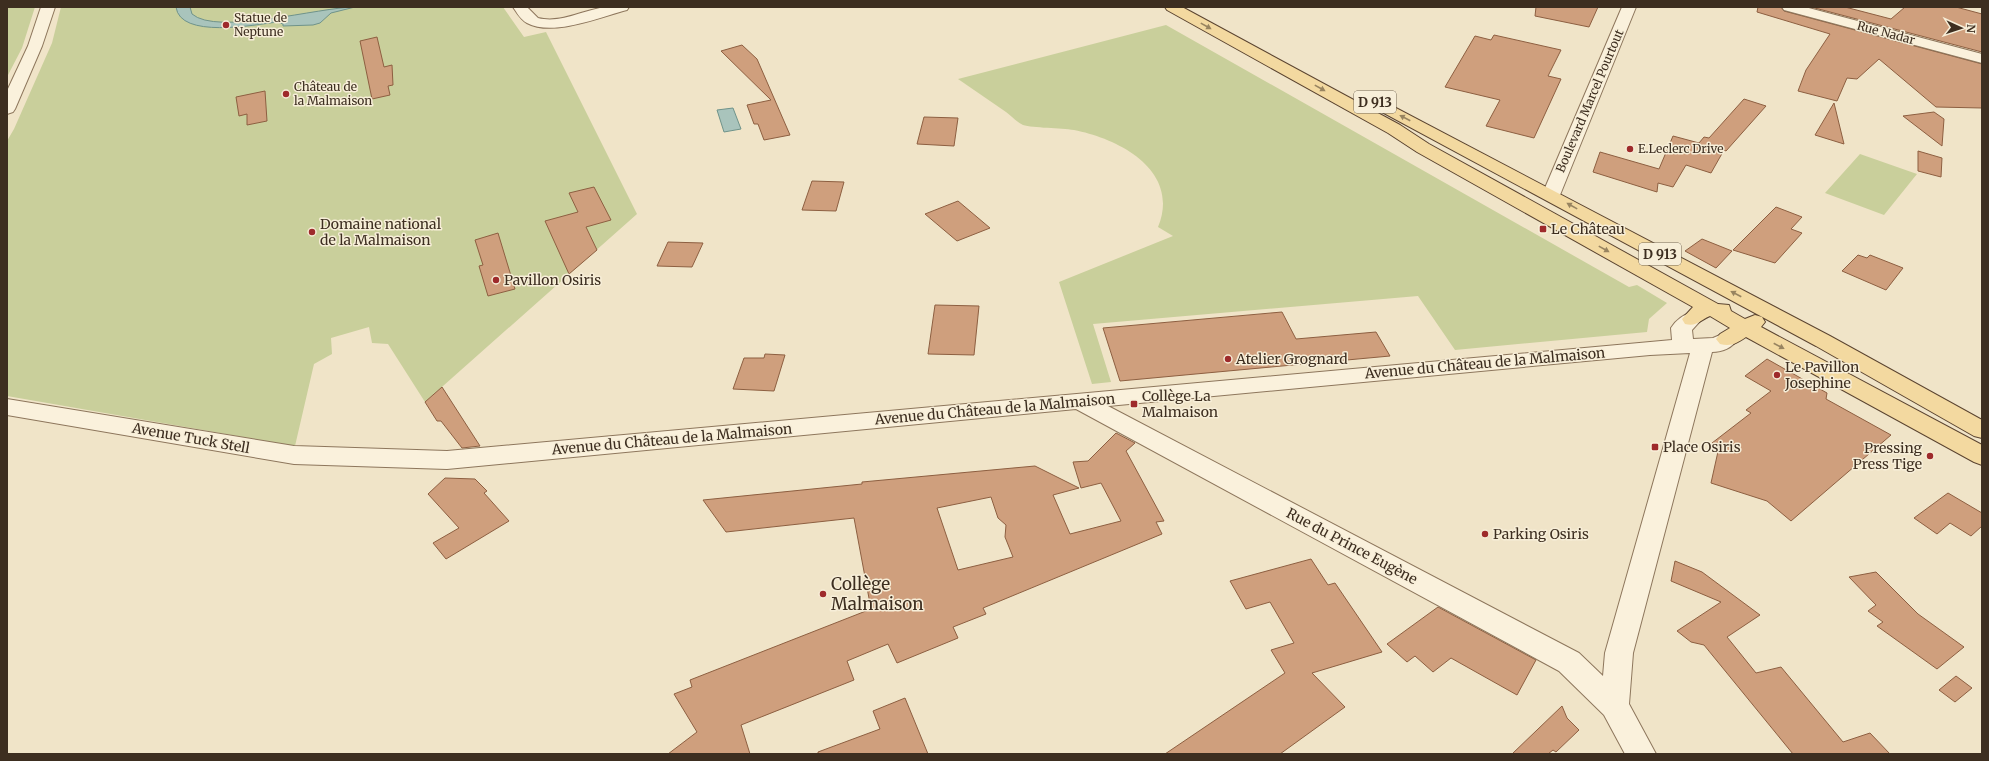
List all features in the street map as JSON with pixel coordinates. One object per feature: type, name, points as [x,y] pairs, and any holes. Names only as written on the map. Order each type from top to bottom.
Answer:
[{"type":"main road","name":"D 913","points":[[1172,7],[1394,129],[1423,148],[1712,309]]},
{"type":"main road","name":"D 913","points":[[1200,7],[1551,195],[1982,456]]},
{"type":"main road","name":"D 913","points":[[1394,129],[1416,134],[1525,193],[1551,195]]},
{"type":"main road","points":[[1543,215],[1551,195]]},
{"type":"main road","points":[[1692,319],[1703,310],[1712,309],[1741,314],[1758,320]]},
{"type":"main road","name":"D 913","points":[[1758,320],[1929,402],[1982,430]]},
{"type":"main road","points":[[1705,344],[1758,320]]},
{"type":"street","points":[[7,108],[36,46],[48,7]]},
{"type":"street","points":[[520,7],[531,20],[540,23],[567,20],[622,7]]},
{"type":"street","name":"Boulevard Marcel Pourtout","points":[[1551,195],[1629,7]]},
{"type":"street","name":"Rue Nadar","points":[[1789,7],[1982,59]]},
{"type":"street","points":[[1614,706],[1619,653],[1705,344],[1681,328],[1692,319]]},
{"type":"street","name":"Avenue du Château de la Malmaison","points":[[376,459],[447,460],[1705,344]]},
{"type":"street","name":"Rue du Prince Eugène","points":[[1078,401],[1569,662],[1614,706],[1641,754]]},
{"type":"street","name":"Avenue Tuck Stell","points":[[7,406],[294,455],[376,459]]},
{"type":"green space","points":[[7,7],[35,7],[22,48],[7,77]]},
{"type":"green space","name":"Domaine national de la Malmaison","points":[[61,7],[503,7],[524,37],[546,32],[637,214],[425,402],[388,344],[372,343],[369,327],[331,338],[332,354],[314,364],[295,446],[7,396],[7,141],[14,129],[52,43]]},
{"type":"green space","points":[[1166,25],[1629,287],[1637,285],[1667,303],[1649,319],[1647,332],[1455,350],[1418,296],[1093,324],[1111,382],[1092,384],[1059,282],[1173,236],[1158,227],[1163,207],[1161,189],[1154,174],[1142,161],[1127,150],[1092,134],[1074,130],[1023,125],[958,79]]},
{"type":"green space","points":[[1860,154],[1917,174],[1884,215],[1825,193]]},
{"type":"water","points":[[176,7],[190,7],[192,14],[205,20],[223,22],[270,19],[339,8],[355,7],[331,13],[320,23],[313,25],[283,26],[283,24],[277,22],[219,28],[204,27],[190,23],[181,17]]},
{"type":"water","points":[[733,108],[741,129],[724,132],[717,110]]},
{"type":"building","points":[[1536,7],[1598,7],[1589,27],[1535,16]]},
{"type":"building","points":[[1758,7],[1781,7],[1784,11],[1982,64],[1982,108],[1936,107],[1879,59],[1857,79],[1847,78],[1837,101],[1798,91],[1806,70],[1830,34],[1757,12]]},
{"type":"building","points":[[1811,7],[1845,7],[1891,19],[1905,7],[1956,7],[1982,14],[1982,52]]},
{"type":"building","points":[[1494,35],[1561,50],[1548,76],[1561,79],[1534,138],[1486,126],[1500,100],[1445,87],[1475,36],[1491,40]]},
{"type":"building","points":[[377,37],[384,67],[392,65],[393,85],[388,86],[390,95],[372,99],[360,41]]},
{"type":"building","points":[[742,45],[757,59],[790,135],[764,140],[758,124],[754,124],[747,105],[771,100],[721,51]]},
{"type":"building","points":[[265,91],[267,121],[247,125],[247,114],[239,116],[236,97]]},
{"type":"building","points":[[1744,99],[1766,106],[1726,151],[1724,150],[1711,173],[1686,165],[1673,187],[1658,183],[1657,192],[1593,172],[1600,152],[1659,169],[1673,136],[1699,143],[1704,137],[1709,138]]},
{"type":"building","points":[[1834,103],[1844,144],[1815,135]]},
{"type":"building","points":[[1934,112],[1944,119],[1942,146],[1903,116]]},
{"type":"building","points":[[924,117],[958,118],[954,146],[917,144]]},
{"type":"building","points":[[1918,151],[1942,158],[1941,177],[1918,171]]},
{"type":"building","points":[[812,181],[844,182],[836,211],[802,210]]},
{"type":"building","points":[[594,187],[611,220],[586,227],[597,250],[569,274],[545,221],[578,212],[569,193]]},
{"type":"building","points":[[958,201],[990,228],[957,241],[925,214]]},
{"type":"building","points":[[1776,207],[1802,217],[1791,229],[1802,233],[1775,263],[1733,250]]},
{"type":"building","points":[[498,233],[515,289],[488,296],[479,266],[483,265],[475,240]]},
{"type":"building","points":[[1702,239],[1732,251],[1716,268],[1685,251]]},
{"type":"building","points":[[668,242],[703,243],[692,267],[657,266]]},
{"type":"building","points":[[1858,255],[1867,258],[1870,255],[1903,268],[1886,290],[1842,271]]},
{"type":"building","points":[[935,305],[979,306],[974,355],[928,354]]},
{"type":"building","points":[[1282,312],[1296,339],[1376,332],[1390,356],[1120,381],[1103,328]]},
{"type":"building","points":[[765,354],[785,355],[774,391],[733,389],[744,358],[764,358]]},
{"type":"building","points":[[1767,359],[1827,393],[1826,399],[1891,435],[1791,521],[1767,501],[1711,483],[1719,447],[1712,443],[1751,413],[1746,410],[1771,391],[1745,376]]},
{"type":"building","points":[[442,387],[480,446],[462,448],[441,421],[437,421],[425,402]]},
{"type":"building","points":[[1116,433],[1135,443],[1126,451],[1164,521],[1156,522],[1162,534],[983,608],[986,614],[953,627],[958,638],[897,663],[888,644],[847,661],[854,680],[741,725],[750,754],[668,754],[697,732],[674,694],[692,687],[690,680],[871,609],[854,518],[726,532],[703,500],[862,484],[862,482],[1035,466],[1079,488],[1053,495],[1070,534],[1121,521],[1101,483],[1081,488],[1073,462],[1088,461]],"holes":[[[991,497],[998,518],[1006,525],[1005,537],[1013,557],[958,570],[937,508]]]},
{"type":"building","points":[[445,478],[475,479],[487,491],[484,493],[509,521],[446,559],[433,543],[459,528],[428,494]]},
{"type":"building","points":[[1948,493],[1982,513],[1982,526],[1971,536],[1950,523],[1937,534],[1914,518]]},
{"type":"building","points":[[1311,559],[1328,585],[1335,583],[1382,652],[1312,673],[1345,707],[1280,754],[1165,754],[1285,673],[1271,650],[1294,643],[1270,602],[1246,609],[1230,581]]},
{"type":"building","points":[[1675,561],[1702,572],[1760,615],[1727,637],[1756,673],[1781,667],[1843,742],[1870,733],[1890,754],[1793,754],[1704,645],[1691,642],[1677,631],[1721,602],[1671,581]]},
{"type":"building","points":[[1876,572],[1918,614],[1964,647],[1937,669],[1877,626],[1883,622],[1868,611],[1876,605],[1849,577]]},
{"type":"building","points":[[1438,607],[1536,660],[1517,695],[1451,658],[1433,672],[1415,656],[1407,662],[1387,644]]},
{"type":"building","points":[[1956,676],[1972,688],[1955,702],[1939,690]]},
{"type":"building","points":[[905,698],[928,754],[818,754],[818,752],[880,729],[873,711]]},
{"type":"building","points":[[1562,706],[1567,718],[1579,730],[1556,752],[1553,750],[1548,754],[1512,754]]},
{"type":"place","name":"Statue de Neptune","points":[[226,25]]},
{"type":"place","name":"Château de la Malmaison","points":[[286,94]]},
{"type":"place","name":"E.Leclerc Drive","points":[[1630,149]]},
{"type":"place","name":"Le Château","points":[[1543,229]]},
{"type":"place","name":"Domaine national de la Malmaison","points":[[312,232]]},
{"type":"place","name":"Pavillon Osiris","points":[[496,280]]},
{"type":"place","name":"Atelier Grognard","points":[[1228,359]]},
{"type":"place","name":"Le Pavillon Josephine","points":[[1777,375]]},
{"type":"place","name":"Collège La Malmaison","points":[[1134,404]]},
{"type":"place","name":"Place Osiris","points":[[1655,447]]},
{"type":"place","name":"Pressing Press Tige","points":[[1930,456]]},
{"type":"place","name":"Parking Osiris","points":[[1485,534]]},
{"type":"place","name":"Collège Malmaison","points":[[823,594]]}]
